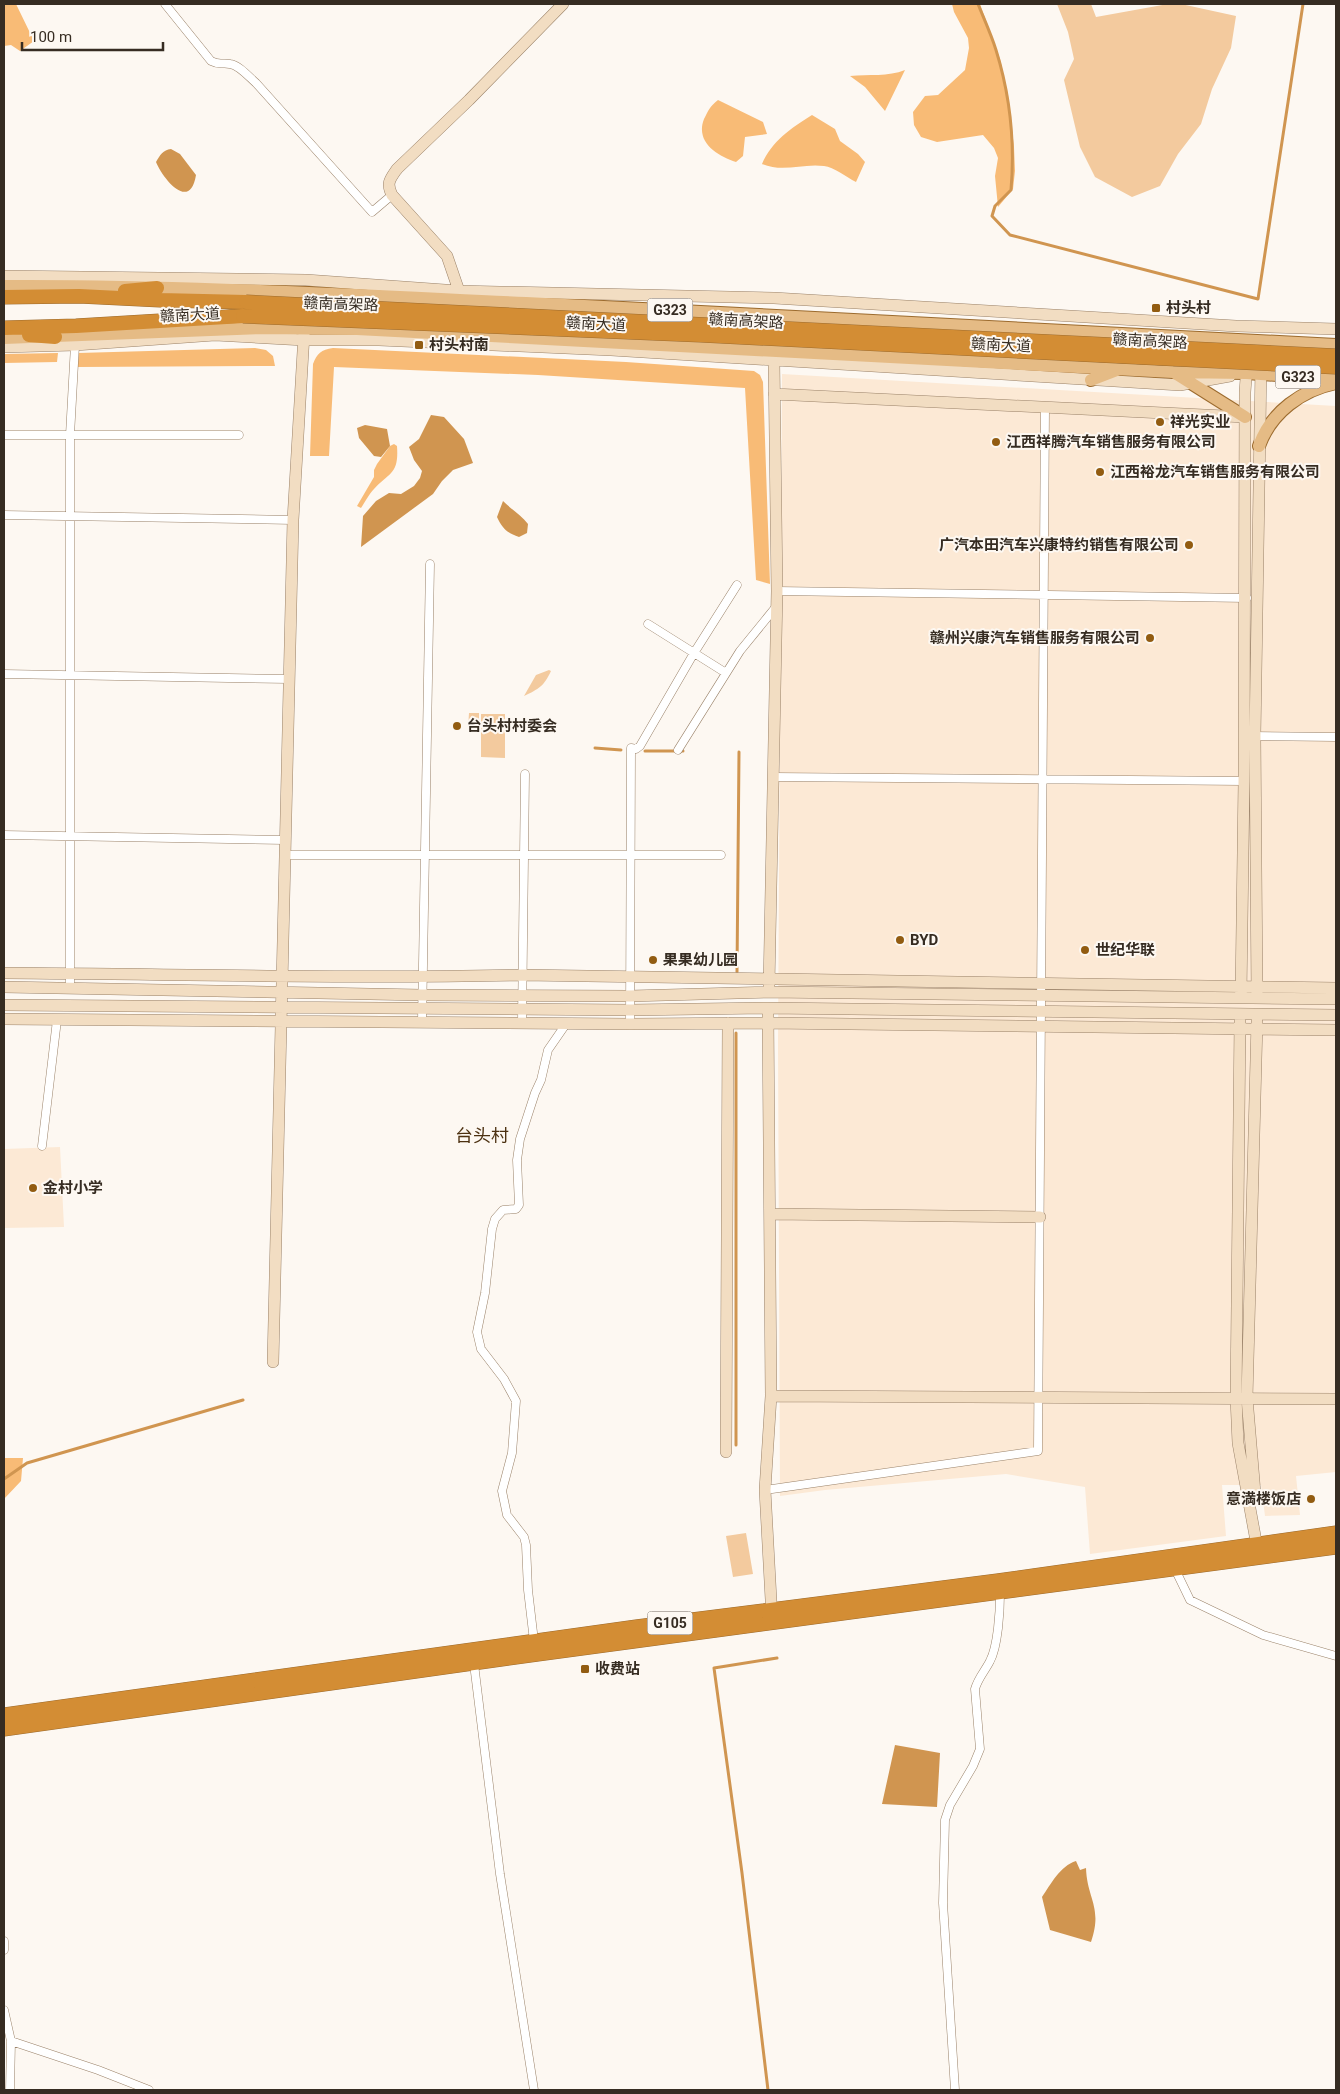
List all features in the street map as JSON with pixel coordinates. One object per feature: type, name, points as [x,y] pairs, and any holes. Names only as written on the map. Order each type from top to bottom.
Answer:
[{"type":"highway","points":[[79,296],[157,288]]},
{"type":"highway","name":"赣南高架路","points":[[4,297],[79,296],[246,302],[1336,356]]},
{"type":"highway","name":"赣南高架路","points":[[4,328],[76,326],[243,316],[721,336],[1336,367]]},
{"type":"highway","points":[[4,333],[55,337]]},
{"type":"highway","name":"G105","points":[[4,1715],[534,1641],[1000,1594],[1175,1569],[1336,1533]]},
{"type":"highway","name":"G105","points":[[4,1729],[474,1664],[1006,1580],[1260,1550],[1336,1547]]},
{"type":"main road","name":"赣南大道","points":[[4,286],[157,288],[356,295],[1336,345]]},
{"type":"main road","points":[[263,328],[265,291]]},
{"type":"main road","points":[[356,295],[357,329]]},
{"type":"main road","name":"赣南大道","points":[[4,338],[263,328],[304,334],[357,329],[1173,372],[1246,373],[1336,381]]},
{"type":"main road","points":[[1091,380],[1122,368]]},
{"type":"main road","points":[[1173,372],[1245,417]]},
{"type":"main road","points":[[1259,446],[1262,435],[1287,406],[1305,393],[1336,381]]},
{"type":"street","points":[[165,4],[211,62],[220,66],[230,64],[256,83],[372,212],[392,195]]},
{"type":"street","points":[[459,291],[447,256],[392,195],[388,187],[389,180],[397,169],[469,100],[563,4]]},
{"type":"street","points":[[4,276],[306,280],[459,291],[774,298],[1251,326],[1336,329]]},
{"type":"street","points":[[273,1362],[293,520],[306,280]]},
{"type":"street","points":[[1242,1398],[1257,1029],[1250,736],[1244,598],[1246,373],[1251,326]]},
{"type":"street","points":[[1260,1550],[1242,1398],[1240,1014],[1244,782],[1250,736],[1257,598],[1260,374],[1265,326]]},
{"type":"street","points":[[4,347],[75,346],[215,335],[304,334],[389,340],[612,350],[1180,385],[1246,373]]},
{"type":"street","points":[[70,987],[70,435],[75,346]]},
{"type":"street","points":[[772,1617],[765,1490],[771,1396],[768,1008],[777,591],[774,361]]},
{"type":"street","points":[[1260,374],[1336,387]]},
{"type":"street","points":[[774,394],[1245,417]]},
{"type":"street","points":[[765,1490],[1038,1451],[1045,407]]},
{"type":"street","points":[[4,435],[238,435]]},
{"type":"street","points":[[4,515],[293,520]]},
{"type":"street","points":[[422,1022],[430,564]]},
{"type":"street","points":[[630,1024],[631,748],[636,749],[640,746],[694,653],[737,585]]},
{"type":"street","points":[[777,591],[1257,598]]},
{"type":"street","points":[[678,750],[740,651],[776,608]]},
{"type":"street","points":[[648,624],[726,673]]},
{"type":"street","points":[[4,674],[289,679]]},
{"type":"street","points":[[1250,736],[1336,737]]},
{"type":"street","points":[[522,1023],[525,774]]},
{"type":"street","points":[[773,777],[1244,782]]},
{"type":"street","points":[[4,835],[285,840]]},
{"type":"street","points":[[285,855],[721,855]]},
{"type":"street","points":[[4,973],[423,977],[523,975],[1041,984],[1241,992]]},
{"type":"street","points":[[4,987],[422,995],[630,996],[769,992],[1041,997],[1257,992],[1336,988]]},
{"type":"street","points":[[1257,992],[1336,999]]},
{"type":"street","points":[[4,1005],[630,1010],[768,1008],[1336,1015]]},
{"type":"street","points":[[4,1019],[566,1024],[768,1022],[1336,1030]]},
{"type":"street","points":[[42,1146],[57,1020]]},
{"type":"street","points":[[726,1452],[728,1023]]},
{"type":"street","points":[[534,1641],[528,1590],[526,1545],[524,1537],[507,1515],[502,1491],[512,1453],[516,1401],[504,1378],[481,1349],[477,1332],[487,1278],[492,1229],[503,1210],[516,1209],[519,1205],[517,1160],[520,1139],[541,1080],[548,1050],[566,1024]]},
{"type":"street","points":[[770,1214],[1040,1217]]},
{"type":"street","points":[[771,1396],[1336,1399]]},
{"type":"street","points":[[1175,1569],[1190,1600],[1263,1635],[1336,1656]]},
{"type":"street","points":[[955,2090],[943,1903],[944,1820],[980,1749],[975,1688],[994,1651],[1000,1609],[1000,1594]]},
{"type":"street","points":[[474,1664],[500,1874],[534,2090]]},
{"type":"street","points":[[4,1941],[4,1950]]},
{"type":"street","points":[[4,2010],[11,2041],[10,2090]]},
{"type":"street","points":[[11,2041],[98,2070],[149,2090]]},
{"type":"shaded area","points":[[4,4],[16,4],[34,41],[20,51],[11,45],[4,46]]},
{"type":"shaded area","points":[[952,4],[980,4],[1000,59],[1008,95],[1015,171],[1013,189],[998,207],[995,176],[998,158],[994,148],[983,135],[937,142],[921,137],[914,125],[913,112],[925,96],[938,95],[965,70],[969,48],[968,38],[954,12]]},
{"type":"shaded area","points":[[1057,4],[1091,4],[1096,17],[1168,4],[1181,4],[1236,16],[1231,48],[1212,89],[1201,124],[1178,154],[1160,186],[1132,197],[1095,177],[1080,147],[1064,80],[1074,59],[1068,32]]},
{"type":"shaded area","points":[[905,70],[885,111],[865,87],[850,76],[885,74]]},
{"type":"shaded area","points":[[718,100],[763,122],[767,134],[745,137],[743,156],[736,162],[715,152],[705,141],[703,135],[704,119],[708,111]]},
{"type":"shaded area","points":[[812,115],[835,129],[840,141],[858,154],[865,162],[856,182],[836,170],[824,166],[778,168],[762,164],[771,148],[777,142],[790,130]]},
{"type":"shaded area","points":[[171,149],[180,154],[196,175],[193,186],[188,191],[183,192],[176,189],[164,176],[156,162],[162,153]]},
{"type":"shaded area","points":[[255,348],[266,350],[273,356],[275,366],[78,367],[78,353]]},
{"type":"shaded area","points":[[333,348],[626,362],[754,371],[760,375],[763,382],[770,584],[756,580],[745,388],[538,375],[334,367],[329,456],[310,456],[313,364],[320,353]]},
{"type":"shaded area","points":[[58,353],[57,362],[4,363],[4,354]]},
{"type":"shaded area","points":[[782,374],[1336,406],[1336,1472],[1296,1476],[1300,1515],[1265,1516],[1261,1485],[1222,1485],[1226,1536],[1090,1554],[1085,1487],[1006,1474],[825,1490],[780,1496],[778,1044]]},
{"type":"shaded area","points":[[431,415],[444,417],[464,439],[473,463],[453,470],[433,494],[361,547],[363,516],[376,501],[389,493],[401,494],[414,486],[420,478],[422,471],[414,460],[409,447],[419,439]]},
{"type":"shaded area","points":[[365,425],[387,429],[390,446],[381,457],[374,456],[359,438],[357,428]]},
{"type":"shaded area","points":[[394,444],[397,446],[395,467],[372,491],[361,508],[357,506],[374,477],[374,470],[377,464],[390,446]]},
{"type":"shaded area","points":[[503,501],[528,524],[527,533],[519,537],[511,534],[503,527],[497,517]]},
{"type":"shaded area","points":[[551,671],[543,684],[524,696],[536,675]]},
{"type":"shaded area","points":[[469,713],[479,713],[479,728],[468,728]]},
{"type":"shaded area","points":[[481,714],[505,714],[505,758],[481,757]]},
{"type":"shaded area","name":"金村小学","points":[[60,1147],[64,1227],[4,1228],[4,1149]]},
{"type":"shaded area","points":[[4,1458],[23,1458],[21,1481],[4,1499]]},
{"type":"shaded area","points":[[746,1533],[753,1574],[733,1577],[726,1536]]},
{"type":"shaded area","points":[[895,1745],[940,1753],[937,1807],[882,1804]]},
{"type":"shaded area","points":[[1076,1861],[1080,1870],[1086,1868],[1095,1911],[1091,1942],[1050,1930],[1042,1897],[1061,1871],[1070,1863]]},
{"type":"waterway","points":[[978,4],[996,50],[1008,102],[1012,137],[1011,190],[995,206],[992,216],[1010,235],[1258,299],[1303,4]]},
{"type":"waterway","points":[[595,748],[621,750]]},
{"type":"waterway","points":[[645,751],[683,751]]},
{"type":"waterway","points":[[737,972],[739,752]]},
{"type":"waterway","points":[[736,1033],[736,1445]]},
{"type":"waterway","points":[[4,1479],[27,1463],[243,1400]]},
{"type":"waterway","points":[[768,2090],[742,1873],[714,1668],[777,1658]]},
{"type":"place","name":"村头村","points":[[1156,308]]},
{"type":"place","name":"村头村南","points":[[419,345]]},
{"type":"place","name":"祥光实业","points":[[1160,422]]},
{"type":"place","name":"江西祥腾汽车销售服务有限公司","points":[[996,442]]},
{"type":"place","name":"江西裕龙汽车销售服务有限公司","points":[[1100,472]]},
{"type":"place","name":"广汽本田汽车兴康特约销售有限公司","points":[[1189,545]]},
{"type":"place","name":"赣州兴康汽车销售服务有限公司","points":[[1150,638]]},
{"type":"place","name":"台头村村委会","points":[[457,726]]},
{"type":"place","name":"BYD","points":[[900,940]]},
{"type":"place","name":"世纪华联","points":[[1085,950]]},
{"type":"place","name":"果果幼儿园","points":[[653,960]]},
{"type":"place","name":"金村小学","points":[[33,1188]]},
{"type":"place","name":"意満楼饭店","points":[[1311,1499]]},
{"type":"place","name":"收费站","points":[[585,1669]]},
{"type":"district","name":"台头村","points":[[482,1135]]}]
